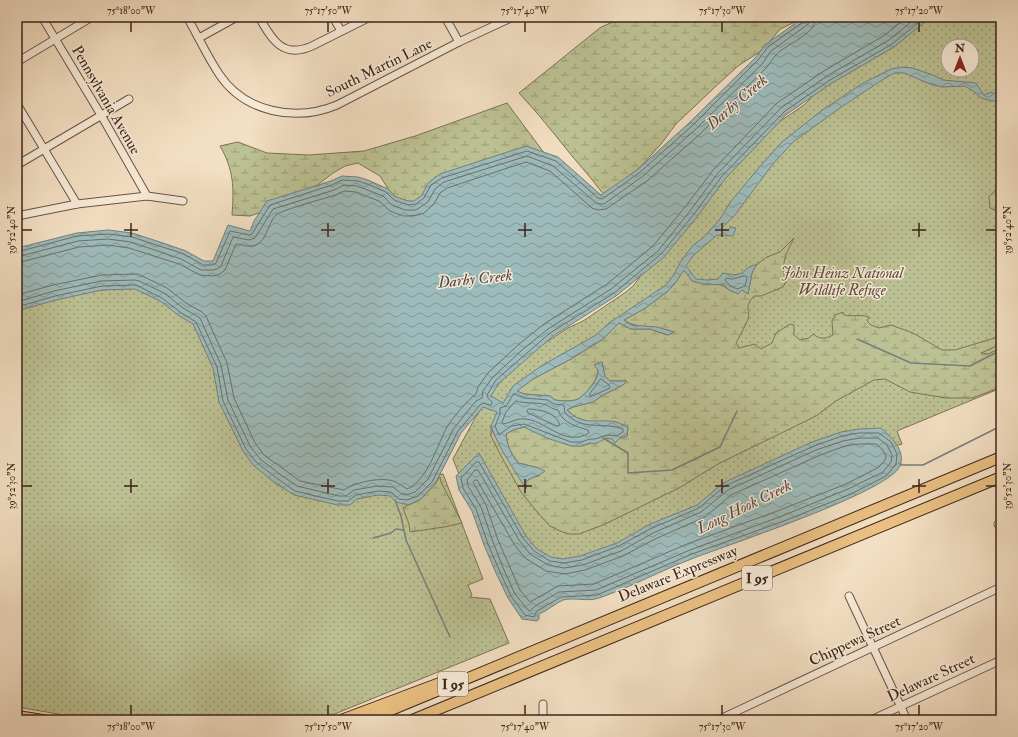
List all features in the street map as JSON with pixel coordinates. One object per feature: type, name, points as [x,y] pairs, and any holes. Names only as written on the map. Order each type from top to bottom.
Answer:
[{"type":"highway","name":"Delaware Expressway","points":[[367,720],[1001,457]]},
{"type":"highway","name":"I 95","points":[[412,720],[1001,477]]},
{"type":"highway","points":[[341,720],[468,672],[539,648]]},
{"type":"highway","points":[[429,720],[513,679]]},
{"type":"highway","points":[[17,716],[43,720]]},
{"type":"street","name":"Pennsylvania Avenue","points":[[42,17],[101,115],[147,196]]},
{"type":"street","points":[[17,62],[92,17]]},
{"type":"street","name":"South Martin Lane","points":[[187,17],[219,74],[238,94],[268,110],[294,114],[316,111],[337,105],[459,42],[513,17]]},
{"type":"street","points":[[199,38],[236,17]]},
{"type":"street","points":[[259,17],[274,41],[290,50],[306,49],[370,17]]},
{"type":"street","points":[[333,17],[341,31]]},
{"type":"street","points":[[445,17],[459,42]]},
{"type":"street","points":[[17,165],[129,99]]},
{"type":"street","points":[[17,104],[77,204]]},
{"type":"street","points":[[18,214],[77,204],[147,196],[183,201]]},
{"type":"street","name":"Chippewa Street","points":[[720,719],[1001,587]]},
{"type":"street","points":[[849,596],[907,720]]},
{"type":"street","name":"Delaware Street","points":[[871,720],[1001,660]]},
{"type":"street","points":[[543,704],[543,720]]},
{"type":"green space","points":[[625,17],[801,17],[793,23],[780,29],[764,49],[738,66],[715,87],[676,124],[661,144],[642,165],[607,198],[519,93],[601,27]]},
{"type":"green space","name":"John Heinz National Wildlife Refuge","points":[[908,17],[1001,17],[1001,388],[897,431],[902,444],[863,455],[577,563],[491,555],[453,459],[475,418],[494,389],[528,354],[568,328],[583,321],[634,285],[642,274],[646,258],[779,122],[804,105],[818,91]]},
{"type":"green space","points":[[507,103],[591,216],[402,211],[380,176],[358,163],[345,166],[316,186],[285,204],[250,216],[232,215],[232,179],[228,163],[220,146],[238,142],[267,153],[309,155],[364,151],[415,136]]},
{"type":"green space","points":[[995,190],[1001,190],[1001,201],[999,202],[998,208],[1000,210],[997,211],[990,208],[989,197]]},
{"type":"green space","points":[[794,238],[786,254],[784,264],[784,276],[786,282],[783,287],[761,296],[754,296],[751,300],[748,306],[748,319],[736,343],[739,348],[755,344],[761,349],[772,343],[776,333],[790,324],[794,325],[794,335],[800,340],[809,338],[813,334],[821,338],[828,337],[833,335],[832,321],[835,315],[843,312],[844,315],[869,317],[867,321],[871,325],[879,328],[891,325],[913,333],[942,350],[955,350],[1001,336],[1001,344],[981,353],[988,354],[1001,348],[1001,385],[999,388],[972,398],[946,398],[910,392],[885,379],[874,380],[836,401],[816,416],[718,464],[679,488],[603,525],[579,534],[569,534],[550,526],[521,492],[491,436],[491,426],[494,434],[526,488],[526,481],[533,477],[539,476],[539,468],[518,463],[507,442],[506,434],[524,427],[582,446],[607,438],[612,439],[615,443],[620,438],[627,436],[628,427],[615,422],[590,422],[575,417],[567,410],[593,402],[623,385],[626,381],[610,381],[605,376],[602,362],[594,365],[598,370],[596,377],[591,386],[581,397],[576,400],[555,400],[550,396],[524,394],[516,391],[533,379],[571,359],[603,339],[619,323],[631,329],[650,329],[667,335],[673,332],[635,325],[624,320],[644,309],[668,291],[684,269],[692,281],[721,285],[729,290],[742,290],[748,294],[752,273],[756,265],[767,257],[780,252]]},
{"type":"green space","points":[[145,286],[438,475],[443,474],[483,579],[468,585],[472,595],[470,597],[490,599],[509,643],[320,720],[319,718],[315,720],[78,720],[58,714],[17,707],[17,309],[70,293]]},
{"type":"green space","points":[[440,477],[441,482],[462,523],[410,532],[409,524],[403,508],[421,499]]},
{"type":"water","name":"Darby Creek","points":[[804,17],[931,17],[894,47],[832,83],[787,114],[725,179],[697,217],[664,257],[616,296],[553,336],[499,383],[491,396],[503,403],[513,386],[541,366],[596,335],[609,323],[666,285],[693,245],[703,238],[720,219],[731,201],[782,142],[821,111],[863,83],[891,69],[902,67],[912,68],[943,80],[976,83],[984,95],[991,92],[1001,96],[1001,103],[981,98],[965,86],[942,87],[930,84],[904,73],[895,73],[840,108],[793,142],[772,165],[735,215],[721,229],[727,231],[731,227],[736,228],[733,236],[717,235],[693,256],[686,266],[696,279],[707,280],[718,279],[723,273],[740,274],[750,266],[756,265],[752,273],[748,294],[742,290],[738,294],[729,290],[724,285],[703,284],[692,281],[684,270],[668,291],[644,309],[624,320],[631,325],[657,327],[674,332],[668,335],[650,329],[631,329],[619,323],[603,339],[571,359],[533,379],[517,391],[524,394],[550,396],[555,400],[576,400],[588,390],[597,377],[598,370],[594,365],[602,362],[605,376],[610,381],[627,381],[623,385],[593,402],[567,410],[573,415],[585,420],[616,422],[628,427],[627,436],[620,438],[615,443],[612,439],[607,438],[595,444],[590,443],[582,446],[571,446],[547,438],[524,427],[506,434],[507,442],[518,463],[545,471],[526,481],[526,489],[502,451],[494,434],[491,426],[497,412],[483,407],[461,433],[435,484],[421,499],[408,505],[396,502],[390,496],[378,495],[357,499],[350,505],[338,505],[294,495],[275,483],[253,465],[243,451],[219,402],[213,368],[193,324],[160,301],[135,289],[102,290],[56,300],[17,311],[17,248],[77,233],[108,230],[132,233],[186,251],[204,261],[213,261],[228,225],[250,231],[254,221],[267,201],[331,181],[342,176],[358,177],[368,180],[388,189],[396,197],[408,201],[414,201],[422,195],[428,183],[440,174],[526,146],[558,157],[601,195],[637,170],[689,123],[755,58],[765,45]]},
{"type":"water","points":[[881,428],[889,435],[899,449],[901,455],[900,466],[889,477],[868,490],[805,517],[694,558],[599,598],[590,600],[563,600],[539,614],[539,619],[537,621],[522,619],[508,598],[484,545],[472,511],[459,490],[456,476],[479,453],[526,536],[537,549],[551,557],[563,559],[580,556],[617,543],[648,525],[697,505],[723,483],[812,442],[841,432]]},
{"type":"waterway","points":[[857,339],[911,363],[970,366],[1001,350]]},
{"type":"waterway","points":[[603,438],[628,453],[628,473],[672,470],[720,447],[737,411]]},
{"type":"waterway","name":"Long Hook Creek","points":[[900,464],[923,465],[1001,426]]},
{"type":"waterway","points":[[395,500],[401,516],[406,540],[450,637]]},
{"type":"waterway","points":[[373,538],[391,533],[396,529],[403,530]]}]
